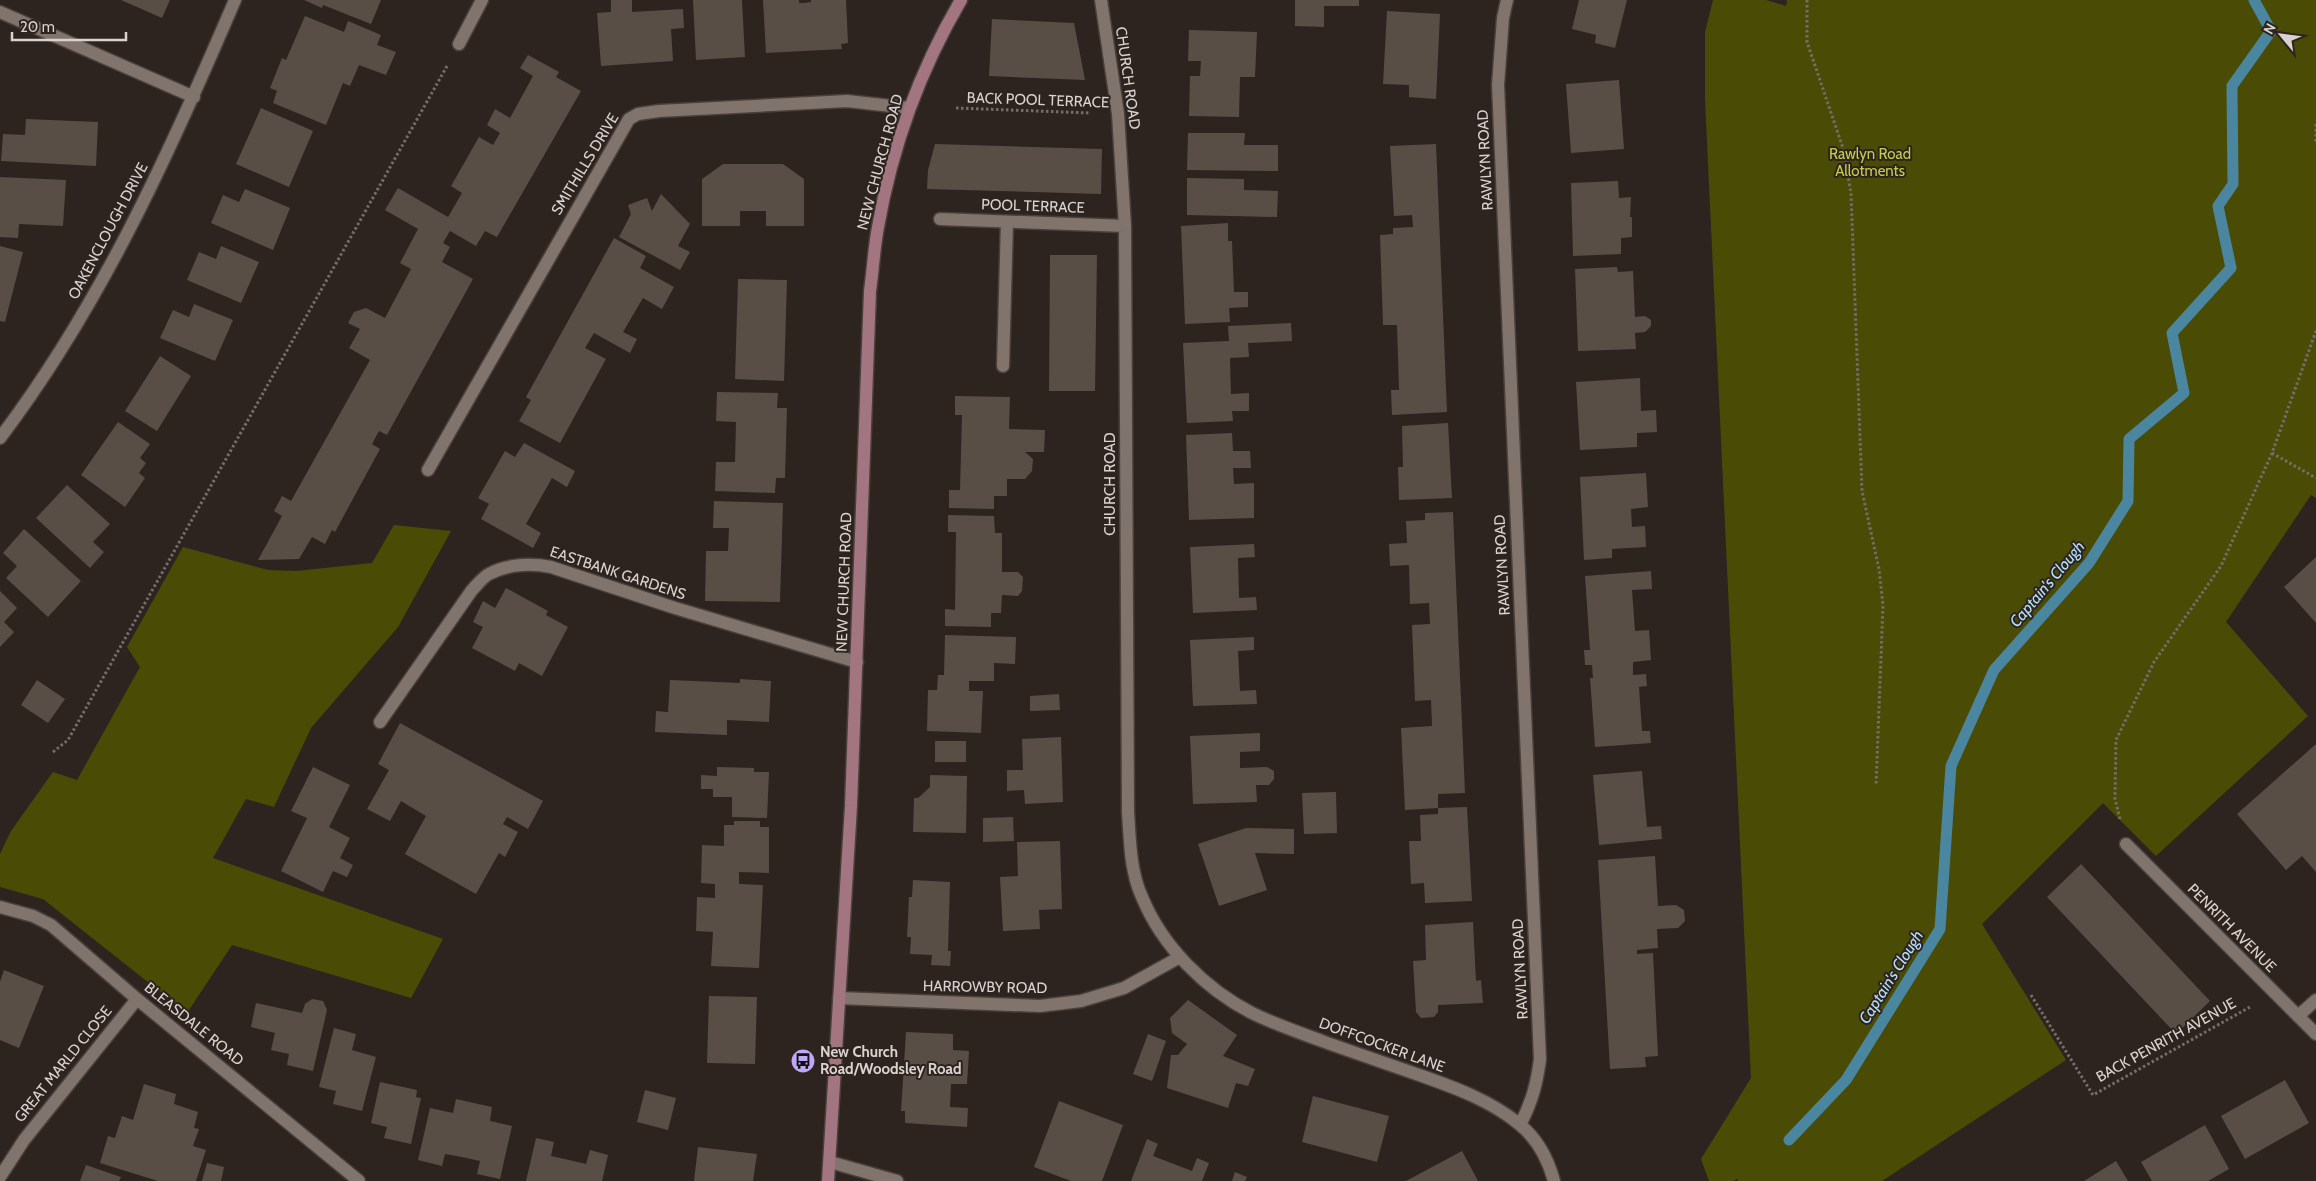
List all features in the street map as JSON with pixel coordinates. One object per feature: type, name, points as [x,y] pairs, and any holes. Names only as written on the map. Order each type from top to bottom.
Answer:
[{"type":"street","name":"OAKENCLOUGH DRIVE","points":[[0,438],[35,392],[136,220],[194,97],[235,0]]},
{"type":"street","points":[[459,44],[482,0]]},
{"type":"street","name":"NEW CHURCH ROAD","points":[[828,1181],[851,806],[870,291],[878,227],[909,108],[934,50],[961,0]]},
{"type":"street","name":"CHURCH ROAD","points":[[1101,0],[1118,114],[1125,226],[1128,802],[1131,857],[1141,896],[1158,929],[1180,957]]},
{"type":"street","name":"RAWLYN ROAD","points":[[1507,0],[1503,18],[1498,85],[1540,1058],[1537,1085],[1532,1103],[1520,1125]]},
{"type":"street","points":[[0,12],[194,97]]},
{"type":"street","name":"SMITHILLS DRIVE","points":[[428,470],[629,119],[638,114],[659,111],[847,101],[909,108]]},
{"type":"street","name":"POOL TERRACE","points":[[940,219],[1125,226]]},
{"type":"street","points":[[1003,366],[1007,222]]},
{"type":"street","name":"EASTBANK GARDENS","points":[[380,722],[472,590],[488,574],[510,566],[536,564],[551,567],[675,608],[857,662]]},
{"type":"street","name":"PENRITH AVENUE","points":[[2126,844],[2316,1034]]},
{"type":"street","name":"BLEASDALE ROAD","points":[[0,907],[33,916],[51,925],[137,999],[359,1181]]},
{"type":"street","name":"DOFFCOCKER LANE","points":[[1180,957],[1227,998],[1252,1013],[1289,1029],[1458,1089],[1494,1106],[1520,1125],[1534,1140],[1548,1160],[1554,1181]]},
{"type":"street","name":"HARROWBY ROAD","points":[[839,998],[1040,1006],[1081,1001],[1124,988],[1180,957]]},
{"type":"street","name":"GREAT MARLD CLOSE","points":[[0,1176],[24,1140],[137,999]]},
{"type":"street","points":[[2298,1016],[2316,1000]]},
{"type":"street","points":[[830,1162],[897,1181]]},
{"type":"path","points":[[1807,0],[1807,42],[1843,148],[1851,194],[1861,483],[1879,569],[1883,604],[1876,786]]},
{"type":"path","points":[[53,752],[68,740],[459,44]]},
{"type":"path","name":"BACK POOL TERRACE","points":[[956,108],[1118,114]]},
{"type":"path","points":[[2316,124],[2316,143]]},
{"type":"path","points":[[2126,844],[2115,799],[2116,740],[2154,662],[2221,566],[2272,453],[2316,331]]},
{"type":"path","points":[[2272,453],[2316,478]]},
{"type":"path","name":"BACK PENRITH AVENUE","points":[[2031,995],[2092,1095],[2274,993]]},
{"type":"green space","name":"Rawlyn Road Allotments","points":[[1713,0],[1766,0],[1786,6],[1787,0],[2316,0],[2316,498],[2311,495],[2226,622],[2308,716],[2156,856],[2103,803],[1982,924],[2066,1060],[1882,1181],[1739,1181],[1737,1179],[1733,1181],[1709,1181],[1701,1159],[1751,1078],[1705,99],[1705,32]]},
{"type":"green space","points":[[394,525],[451,531],[398,627],[311,728],[274,807],[246,799],[213,858],[443,939],[411,998],[232,945],[187,1013],[43,899],[0,887],[0,854],[11,831],[53,772],[77,780],[140,667],[127,647],[183,547],[268,570],[296,571],[372,563]]},
{"type":"building","points":[[121,0],[170,0],[162,18]]},
{"type":"building","points":[[304,0],[381,0],[371,24],[323,5],[322,8]]},
{"type":"building","points":[[611,0],[632,0],[632,12],[683,9],[684,28],[671,29],[673,61],[601,66],[597,13],[611,12]]},
{"type":"building","points":[[693,0],[742,0],[745,57],[696,60]]},
{"type":"building","points":[[763,0],[799,0],[799,3],[804,3],[811,2],[811,0],[846,0],[848,43],[841,44],[842,49],[766,53]]},
{"type":"building","points":[[1295,0],[1359,0],[1359,6],[1324,6],[1324,27],[1295,26]]},
{"type":"building","points":[[1579,0],[1627,0],[1615,48],[1595,43],[1596,35],[1572,29]]},
{"type":"building","points":[[1387,11],[1440,14],[1436,99],[1409,97],[1409,85],[1383,84]]},
{"type":"building","points":[[305,16],[344,32],[348,21],[381,35],[377,45],[396,52],[386,75],[359,65],[350,86],[343,83],[326,125],[273,103],[277,91],[270,88],[282,58],[286,60]]},
{"type":"building","points":[[992,19],[1074,23],[1085,80],[989,76]]},
{"type":"building","points":[[1189,30],[1257,32],[1255,77],[1240,77],[1239,117],[1189,116],[1190,76],[1200,76],[1201,61],[1188,61]]},
{"type":"building","points":[[528,55],[559,72],[556,77],[581,91],[497,237],[485,231],[476,246],[450,231],[443,243],[450,247],[442,262],[473,279],[387,435],[379,431],[372,444],[380,449],[335,532],[332,530],[325,544],[312,537],[299,559],[258,560],[282,516],[274,511],[282,496],[291,501],[370,360],[349,348],[360,329],[348,323],[354,312],[366,308],[385,318],[411,269],[400,263],[418,229],[385,210],[398,188],[448,217],[462,193],[451,186],[479,137],[493,145],[500,133],[487,125],[495,109],[510,118],[533,76],[520,68]]},
{"type":"building","points":[[1619,80],[1624,149],[1571,153],[1566,84]]},
{"type":"building","points":[[261,108],[313,131],[289,187],[236,164]]},
{"type":"building","points":[[26,119],[98,122],[96,166],[1,161],[3,134],[25,135]]},
{"type":"building","points":[[1188,133],[1245,133],[1244,145],[1278,145],[1278,171],[1187,170]]},
{"type":"building","points":[[935,144],[1102,149],[1101,194],[927,189],[928,170]]},
{"type":"building","points":[[1436,144],[1447,412],[1392,415],[1391,390],[1399,390],[1397,325],[1383,325],[1380,235],[1393,234],[1393,228],[1413,227],[1412,215],[1394,216],[1390,146]]},
{"type":"building","points":[[723,164],[783,164],[804,179],[804,226],[766,226],[766,211],[740,211],[740,226],[702,226],[702,179]]},
{"type":"building","points":[[0,177],[66,180],[63,226],[19,224],[18,238],[0,237]]},
{"type":"building","points":[[1187,178],[1244,179],[1244,190],[1278,191],[1277,217],[1187,215]]},
{"type":"building","points":[[1618,181],[1619,198],[1631,197],[1632,237],[1621,238],[1621,254],[1573,256],[1571,183]]},
{"type":"building","points":[[245,189],[290,208],[273,250],[211,223],[223,195],[239,202]]},
{"type":"building","points":[[661,194],[690,224],[678,246],[690,252],[680,270],[619,237],[631,214],[628,205],[647,198],[652,211]]},
{"type":"building","points":[[1228,223],[1228,241],[1232,241],[1234,292],[1248,292],[1248,307],[1229,308],[1230,322],[1185,324],[1181,226]]},
{"type":"building","points":[[614,238],[646,256],[640,268],[674,287],[662,309],[643,298],[623,332],[637,339],[630,353],[594,333],[585,348],[606,359],[560,443],[519,421],[531,400],[526,397]]},
{"type":"building","points":[[0,246],[23,252],[5,322],[0,321]]},
{"type":"building","points":[[221,246],[259,262],[241,303],[187,280],[199,252],[216,259]]},
{"type":"building","points":[[1050,255],[1097,255],[1095,391],[1049,391]]},
{"type":"building","points":[[1617,267],[1618,272],[1633,271],[1635,317],[1645,316],[1651,320],[1651,326],[1645,332],[1635,333],[1636,349],[1578,351],[1575,269]]},
{"type":"building","points":[[738,279],[787,280],[784,381],[735,379]]},
{"type":"building","points":[[194,304],[233,320],[215,361],[160,338],[173,310],[189,317]]},
{"type":"building","points":[[1291,323],[1292,341],[1248,343],[1249,357],[1230,358],[1231,394],[1249,393],[1249,411],[1232,411],[1233,421],[1187,423],[1183,343],[1229,341],[1228,326]]},
{"type":"building","points":[[160,356],[191,376],[157,431],[125,411]]},
{"type":"building","points":[[1640,378],[1641,411],[1656,410],[1657,432],[1637,433],[1637,447],[1580,450],[1576,382]]},
{"type":"building","points":[[717,392],[778,393],[777,408],[787,408],[785,478],[776,478],[775,493],[715,491],[716,462],[735,462],[736,422],[716,421]]},
{"type":"building","points":[[955,396],[1010,397],[1009,429],[1045,430],[1044,452],[1025,452],[1033,459],[1032,471],[1025,479],[1007,479],[1007,496],[994,496],[994,509],[949,508],[949,490],[960,490],[962,415],[955,415]]},
{"type":"building","points":[[118,422],[150,444],[140,458],[146,463],[139,473],[145,478],[125,507],[81,475]]},
{"type":"building","points":[[1448,423],[1452,498],[1399,500],[1398,467],[1403,467],[1402,426]]},
{"type":"building","points":[[1232,433],[1233,451],[1250,451],[1251,468],[1233,468],[1234,484],[1254,483],[1254,518],[1189,520],[1186,435]]},
{"type":"building","points":[[524,443],[575,471],[567,487],[552,478],[526,524],[541,533],[533,548],[481,519],[489,504],[478,498],[505,451],[515,457]]},
{"type":"building","points":[[1646,473],[1648,507],[1631,509],[1632,527],[1645,526],[1646,547],[1612,549],[1612,558],[1584,560],[1580,477]]},
{"type":"building","points":[[67,485],[110,524],[93,542],[104,552],[90,568],[36,518]]},
{"type":"building","points":[[714,501],[783,503],[780,602],[705,601],[706,551],[728,551],[729,528],[713,528]]},
{"type":"building","points":[[1453,512],[1465,793],[1438,794],[1438,808],[1405,810],[1401,728],[1432,726],[1431,700],[1415,701],[1412,625],[1430,624],[1429,603],[1410,604],[1409,565],[1390,566],[1389,544],[1407,543],[1406,521],[1425,520],[1425,513]]},
{"type":"building","points":[[948,515],[994,516],[995,533],[1002,533],[1002,572],[1018,572],[1023,577],[1022,591],[1018,596],[1002,595],[1001,613],[991,613],[991,627],[945,626],[945,609],[955,610],[956,532],[948,532]]},
{"type":"building","points":[[24,529],[81,581],[48,617],[6,578],[17,566],[3,553]]},
{"type":"building","points":[[1254,544],[1255,557],[1238,558],[1239,598],[1256,597],[1257,610],[1193,613],[1190,547]]},
{"type":"building","points":[[2316,557],[2316,623],[2284,587]]},
{"type":"building","points":[[1651,571],[1652,589],[1632,590],[1635,631],[1649,630],[1651,660],[1633,662],[1633,675],[1646,674],[1647,686],[1639,687],[1642,731],[1650,731],[1651,743],[1595,747],[1590,678],[1593,678],[1592,665],[1585,665],[1584,650],[1590,650],[1585,576]]},
{"type":"building","points":[[506,588],[548,611],[546,615],[568,627],[542,676],[519,663],[515,671],[472,648],[483,627],[473,622],[483,601],[495,608]]},
{"type":"building","points":[[0,591],[17,608],[4,622],[14,632],[0,647]]},
{"type":"building","points":[[945,635],[1016,637],[1015,664],[994,663],[994,681],[969,681],[969,691],[983,691],[981,733],[927,731],[928,690],[937,690],[938,675],[944,675]]},
{"type":"building","points":[[1254,637],[1254,650],[1238,651],[1240,691],[1256,690],[1257,704],[1193,706],[1190,640]]},
{"type":"building","points":[[740,679],[771,681],[769,722],[727,720],[727,735],[655,732],[656,711],[668,712],[670,680],[740,683]]},
{"type":"building","points":[[37,680],[65,699],[48,723],[21,705]]},
{"type":"building","points":[[1059,694],[1060,710],[1030,711],[1030,696]]},
{"type":"building","points":[[400,723],[543,801],[528,829],[507,817],[503,824],[518,832],[505,857],[499,853],[476,894],[405,854],[426,816],[401,801],[390,821],[367,809],[389,770],[378,764]]},
{"type":"building","points":[[1260,733],[1260,751],[1240,752],[1240,768],[1267,767],[1274,771],[1274,779],[1269,785],[1256,785],[1257,802],[1193,804],[1190,736]]},
{"type":"building","points":[[1061,737],[1063,802],[1025,804],[1024,790],[1007,791],[1007,770],[1023,770],[1022,739]]},
{"type":"building","points":[[935,741],[966,741],[966,762],[935,762]]},
{"type":"building","points":[[2316,744],[2316,872],[2302,856],[2286,870],[2237,814]]},
{"type":"building","points":[[313,767],[350,785],[329,827],[350,838],[340,858],[353,865],[347,877],[333,871],[323,892],[281,871],[307,818],[291,811]]},
{"type":"building","points":[[717,767],[754,768],[754,772],[769,772],[767,818],[732,817],[732,797],[713,797],[713,789],[701,789],[701,775],[717,776]]},
{"type":"building","points":[[1642,771],[1647,827],[1661,826],[1662,839],[1599,845],[1593,775]]},
{"type":"building","points":[[930,775],[967,776],[966,833],[913,832],[914,798],[918,798],[930,787]]},
{"type":"building","points":[[1336,792],[1337,833],[1304,834],[1302,793]]},
{"type":"building","points":[[1467,807],[1472,901],[1425,903],[1424,883],[1411,884],[1409,841],[1421,841],[1420,815],[1438,814],[1438,808]]},
{"type":"building","points":[[1013,817],[1014,841],[983,842],[983,818]]},
{"type":"building","points":[[734,821],[760,821],[760,827],[769,827],[769,873],[739,872],[739,884],[763,885],[759,968],[711,966],[713,932],[696,931],[697,897],[715,898],[715,884],[701,883],[702,845],[724,846],[724,825],[734,825]]},
{"type":"building","points":[[1246,828],[1294,829],[1294,854],[1255,853],[1267,890],[1219,906],[1198,844]]},
{"type":"building","points":[[1060,841],[1062,909],[1039,910],[1040,929],[1003,931],[1000,877],[1018,876],[1017,842]]},
{"type":"building","points":[[1655,856],[1658,906],[1676,905],[1684,910],[1685,921],[1678,928],[1657,929],[1658,948],[1637,950],[1637,954],[1653,953],[1658,1056],[1645,1057],[1646,1067],[1610,1069],[1598,860]]},
{"type":"building","points":[[2081,864],[2210,1001],[2176,1034],[2047,897]]},
{"type":"building","points":[[913,880],[950,882],[948,951],[951,951],[950,966],[931,965],[932,955],[910,954],[911,937],[907,937],[909,897],[912,897]]},
{"type":"building","points":[[1473,922],[1476,981],[1481,980],[1483,1003],[1438,1005],[1438,1012],[1434,1017],[1421,1018],[1416,1012],[1413,961],[1426,960],[1425,925]]},
{"type":"building","points":[[4,970],[44,986],[19,1048],[0,1040],[0,982]]},
{"type":"building","points":[[709,996],[757,997],[755,1064],[707,1063]]},
{"type":"building","points":[[312,999],[323,1001],[327,1010],[313,1071],[287,1065],[289,1054],[271,1050],[275,1033],[251,1027],[256,1003],[302,1013],[305,1004]]},
{"type":"building","points":[[1188,1000],[1237,1035],[1223,1056],[1255,1069],[1248,1086],[1236,1083],[1228,1108],[1167,1088],[1171,1055],[1178,1055],[1187,1044],[1172,1033],[1170,1018]]},
{"type":"building","points":[[334,1028],[356,1034],[352,1050],[376,1057],[362,1111],[333,1104],[336,1091],[319,1087]]},
{"type":"building","points":[[906,1032],[953,1034],[953,1050],[969,1051],[967,1084],[951,1084],[950,1107],[968,1108],[967,1127],[905,1123],[905,1111],[901,1111]]},
{"type":"building","points":[[1148,1034],[1166,1041],[1152,1081],[1133,1074]]},
{"type":"building","points":[[2285,1080],[2309,1123],[2245,1159],[2221,1116]]},
{"type":"building","points":[[380,1082],[417,1090],[416,1097],[421,1098],[411,1144],[384,1138],[387,1127],[371,1123]]},
{"type":"building","points":[[144,1084],[176,1094],[174,1104],[198,1112],[194,1128],[199,1129],[193,1146],[206,1150],[196,1181],[158,1181],[100,1163],[108,1136],[115,1138],[122,1116],[133,1120]]},
{"type":"building","points":[[645,1090],[676,1098],[668,1130],[637,1122]]},
{"type":"building","points":[[1313,1096],[1389,1116],[1377,1162],[1302,1142]]},
{"type":"building","points":[[456,1099],[492,1107],[490,1121],[512,1126],[500,1179],[477,1174],[480,1161],[445,1154],[442,1166],[418,1160],[430,1108],[453,1113]]},
{"type":"building","points":[[1059,1101],[1123,1125],[1102,1181],[1071,1181],[1034,1167]]},
{"type":"building","points":[[2205,1125],[2229,1169],[2208,1181],[2152,1181],[2141,1162]]},
{"type":"building","points":[[536,1138],[554,1142],[551,1156],[586,1164],[590,1150],[608,1155],[602,1181],[526,1181]]},
{"type":"building","points":[[1147,1139],[1158,1144],[1153,1156],[1192,1171],[1197,1158],[1209,1163],[1202,1181],[1131,1181]]},
{"type":"building","points":[[698,1147],[757,1154],[753,1181],[694,1181]]},
{"type":"building","points":[[1462,1151],[1478,1181],[1406,1181]]},
{"type":"building","points":[[2116,1161],[2128,1181],[2084,1181]]},
{"type":"building","points":[[207,1163],[224,1167],[221,1181],[202,1181]]},
{"type":"building","points":[[86,1165],[121,1177],[119,1181],[80,1181]]},
{"type":"building","points":[[1235,1172],[1247,1177],[1245,1181],[1232,1181]]},
{"type":"waterway","name":"Captain's Clough","points":[[1789,1140],[1846,1080],[1940,929],[1951,766],[1994,670],[2089,563],[2128,501],[2129,439],[2184,393],[2172,333],[2231,268],[2218,206],[2233,184],[2232,86],[2271,31],[2254,0]]},
{"type":"place","name":"New Church Road/Woodsley Road","points":[[803,1061]]}]
